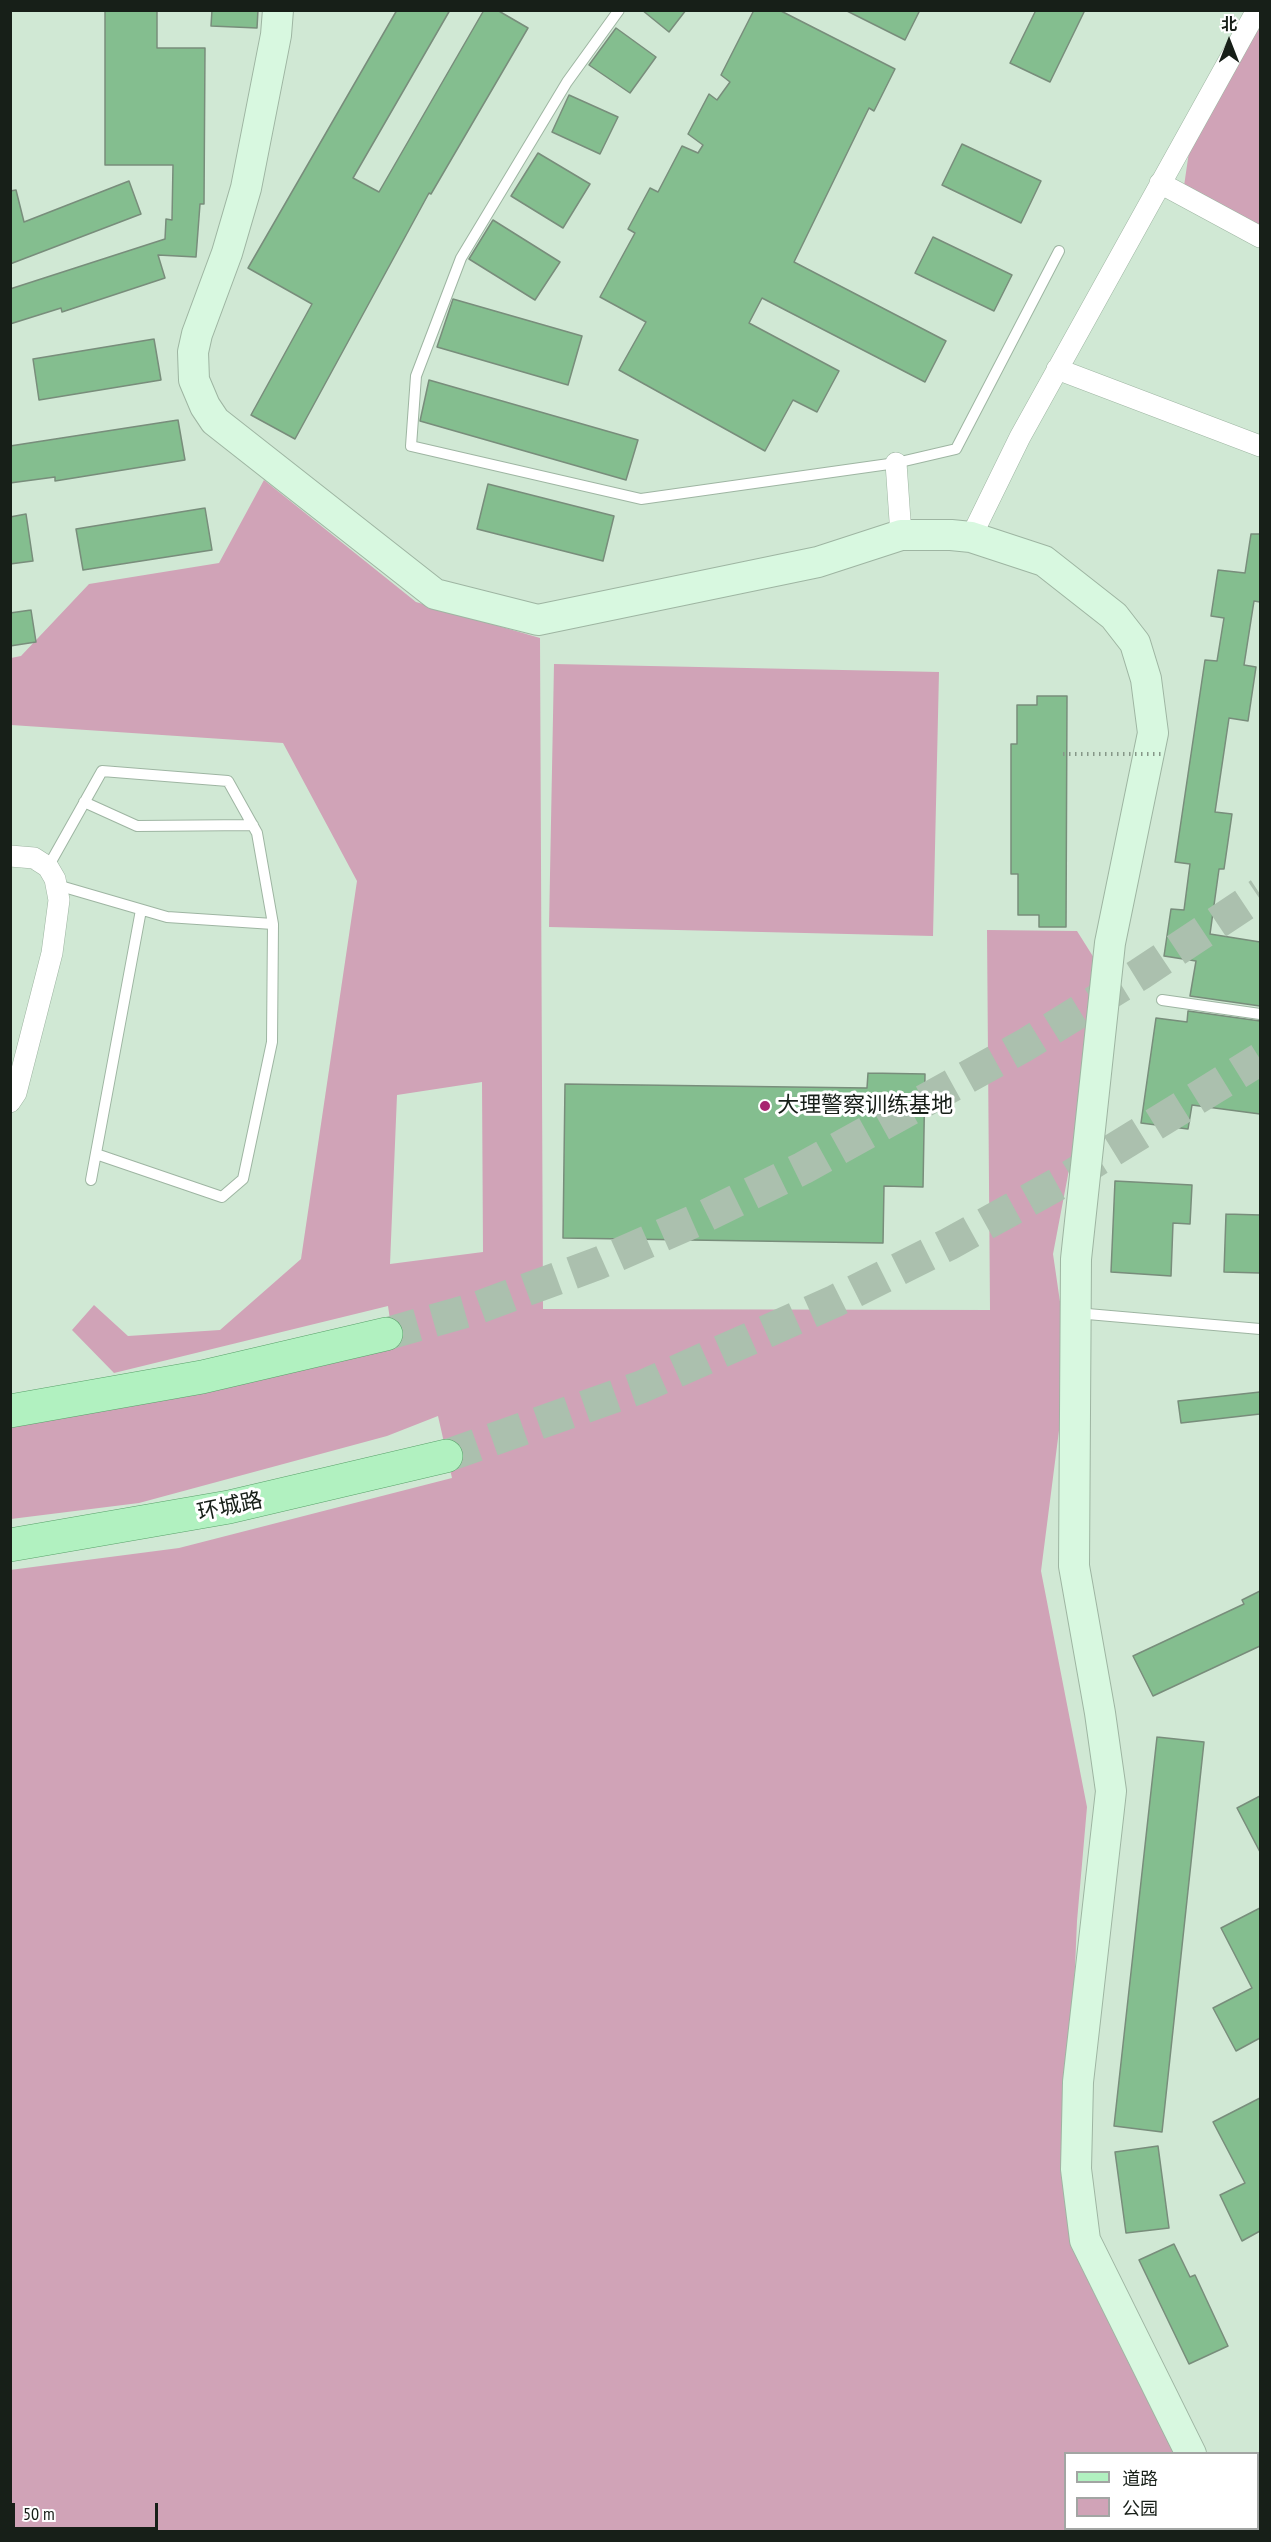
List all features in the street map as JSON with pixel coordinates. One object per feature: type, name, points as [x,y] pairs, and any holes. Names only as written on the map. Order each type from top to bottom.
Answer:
[{"type":"main road","points":[[10,1411],[202,1377],[387,1334]]},
{"type":"main road","name":"环城路","points":[[10,1545],[229,1507],[446,1456]]},
{"type":"street","points":[[278,10],[276,35],[246,188],[227,253],[193,352],[194,380],[205,406],[215,420],[435,594],[538,620],[818,562],[901,535],[971,537],[1044,561],[1114,616],[1135,644],[1146,679],[1153,733],[1110,943],[1076,1259],[1074,1566],[1100,1713],[1111,1791],[1078,2082],[1076,2169],[1085,2240],[1190,2452]]},
{"type":"street","points":[[971,537],[1020,437],[1257,10]]},
{"type":"street","points":[[1160,183],[1260,237]]},
{"type":"street","points":[[1057,369],[1260,446]]},
{"type":"street","points":[[896,463],[901,535]]},
{"type":"street","points":[[10,856],[34,858],[53,876],[59,916],[52,953],[16,1093],[10,1102]]},
{"type":"lane","points":[[619,10],[567,82],[461,258],[416,376],[411,446],[640,499],[896,463],[956,449],[1059,251]]},
{"type":"lane","points":[[96,1154],[222,1197],[243,1179],[272,1042],[273,924],[257,833],[228,781],[102,771],[84,802],[53,876],[141,910],[167,917],[273,924]]},
{"type":"lane","points":[[84,802],[137,826],[253,825]]},
{"type":"lane","points":[[91,1180],[141,910]]},
{"type":"lane","points":[[1162,1000],[1260,1014]]},
{"type":"lane","points":[[1076,1313],[1260,1329]]},
{"type":"path","points":[[1063,754],[1164,754]]},
{"type":"green space","points":[[1260,22],[1260,229],[1184,186],[1190,145]]},
{"type":"green space","points":[[264,480],[416,602],[540,638],[543,1309],[990,1310],[987,930],[1077,931],[1094,958],[1075,1138],[1053,1254],[1065,1336],[1061,1415],[1041,1571],[1087,1807],[1077,1921],[1072,2039],[1071,2215],[1094,2293],[1174,2452],[1064,2452],[1064,2530],[1214,2531],[11,2531],[10,1570],[179,1548],[452,1478],[438,1416],[387,1436],[139,1503],[11,1519],[11,1418],[394,1347],[388,1306],[114,1373],[72,1330],[94,1305],[128,1336],[220,1330],[301,1259],[357,881],[283,743],[11,725],[11,658],[21,656],[89,584],[219,563]],"holes":[[[482,1082],[483,1252],[390,1264],[397,1095]]]},
{"type":"green space","points":[[554,664],[939,672],[933,936],[549,927]]},
{"type":"building","points":[[105,10],[157,10],[157,48],[205,48],[204,204],[200,204],[196,257],[158,255],[165,278],[62,312],[61,308],[10,324],[10,289],[165,239],[166,219],[172,220],[173,165],[105,165]]},
{"type":"building","points":[[212,10],[258,10],[257,28],[211,26]]},
{"type":"building","points":[[397,10],[450,10],[353,178],[379,192],[484,10],[497,10],[528,28],[431,194],[429,193],[295,439],[251,415],[312,304],[248,268]]},
{"type":"building","points":[[642,10],[686,10],[669,32]]},
{"type":"building","points":[[754,10],[779,10],[895,69],[874,111],[869,108],[794,262],[946,341],[925,382],[762,298],[749,323],[839,371],[817,412],[793,400],[765,451],[619,370],[646,322],[600,297],[635,233],[628,229],[650,188],[658,192],[682,146],[698,153],[703,145],[688,134],[709,94],[717,100],[730,82],[721,75]]},
{"type":"building","points":[[845,10],[920,10],[905,40]]},
{"type":"building","points":[[1036,10],[1085,10],[1050,82],[1010,63]]},
{"type":"building","points":[[616,28],[656,57],[630,93],[589,65]]},
{"type":"building","points":[[569,95],[618,117],[600,154],[552,132]]},
{"type":"building","points":[[962,144],[1041,181],[1021,223],[942,185]]},
{"type":"building","points":[[538,153],[590,184],[563,228],[511,196]]},
{"type":"building","points":[[129,181],[141,214],[10,264],[10,191],[16,190],[24,222]]},
{"type":"building","points":[[493,220],[560,262],[535,300],[469,259]]},
{"type":"building","points":[[933,237],[1012,275],[994,311],[915,273]]},
{"type":"building","points":[[453,299],[582,336],[568,385],[437,347]]},
{"type":"building","points":[[154,339],[161,380],[39,400],[33,359]]},
{"type":"building","points":[[429,380],[638,440],[626,480],[420,421]]},
{"type":"building","points":[[178,420],[185,460],[55,481],[55,477],[10,483],[10,446]]},
{"type":"building","points":[[488,484],[614,516],[603,561],[477,529]]},
{"type":"building","points":[[205,508],[212,550],[83,570],[76,529]]},
{"type":"building","points":[[26,514],[33,561],[10,564],[10,517]]},
{"type":"building","points":[[1251,534],[1260,534],[1260,602],[1254,601],[1244,665],[1256,667],[1248,721],[1229,718],[1215,812],[1232,814],[1224,869],[1219,869],[1210,934],[1260,942],[1260,1006],[1190,996],[1196,961],[1164,956],[1171,909],[1184,910],[1190,864],[1175,862],[1205,660],[1217,661],[1224,618],[1211,616],[1218,570],[1245,573]]},
{"type":"building","points":[[31,610],[36,642],[10,646],[10,613]]},
{"type":"building","points":[[1037,696],[1067,696],[1066,927],[1039,927],[1039,915],[1018,915],[1018,874],[1011,874],[1011,744],[1017,744],[1017,705],[1037,705]]},
{"type":"building","points":[[1188,1011],[1260,1021],[1260,1114],[1192,1105],[1188,1129],[1141,1123],[1156,1018],[1187,1022]]},
{"type":"building","points":[[868,1073],[925,1074],[923,1187],[884,1186],[883,1243],[563,1238],[565,1084],[867,1088]]},
{"type":"building","points":[[1115,1181],[1192,1185],[1190,1224],[1173,1223],[1171,1276],[1111,1272]]},
{"type":"building","points":[[1226,1214],[1260,1215],[1260,1273],[1224,1272]]},
{"type":"building","points":[[1260,1392],[1260,1414],[1181,1423],[1178,1401]]},
{"type":"building","points":[[1260,1591],[1260,1646],[1153,1696],[1133,1656],[1244,1604],[1242,1600]]},
{"type":"building","points":[[1157,1737],[1204,1742],[1162,2132],[1114,2126]]},
{"type":"building","points":[[1260,1796],[1260,1852],[1237,1808]]},
{"type":"building","points":[[1260,1908],[1260,2038],[1236,2051],[1213,2008],[1252,1988],[1221,1928]]},
{"type":"building","points":[[1260,2098],[1260,2231],[1242,2241],[1220,2195],[1245,2183],[1213,2122]]},
{"type":"building","points":[[1158,2146],[1169,2228],[1126,2233],[1115,2152]]},
{"type":"building","points":[[1174,2244],[1190,2277],[1195,2275],[1228,2346],[1189,2364],[1139,2260]]},
{"type":"tunnel","points":[[386,1334],[474,1309],[599,1263],[699,1219],[803,1168],[1025,1045],[1140,974],[1260,894]]},
{"type":"tunnel","points":[[446,1456],[641,1387],[835,1301],[949,1244],[1063,1181],[1260,1059]]},
{"type":"place","name":"大理警察训练基地","points":[[765,1106]]}]
